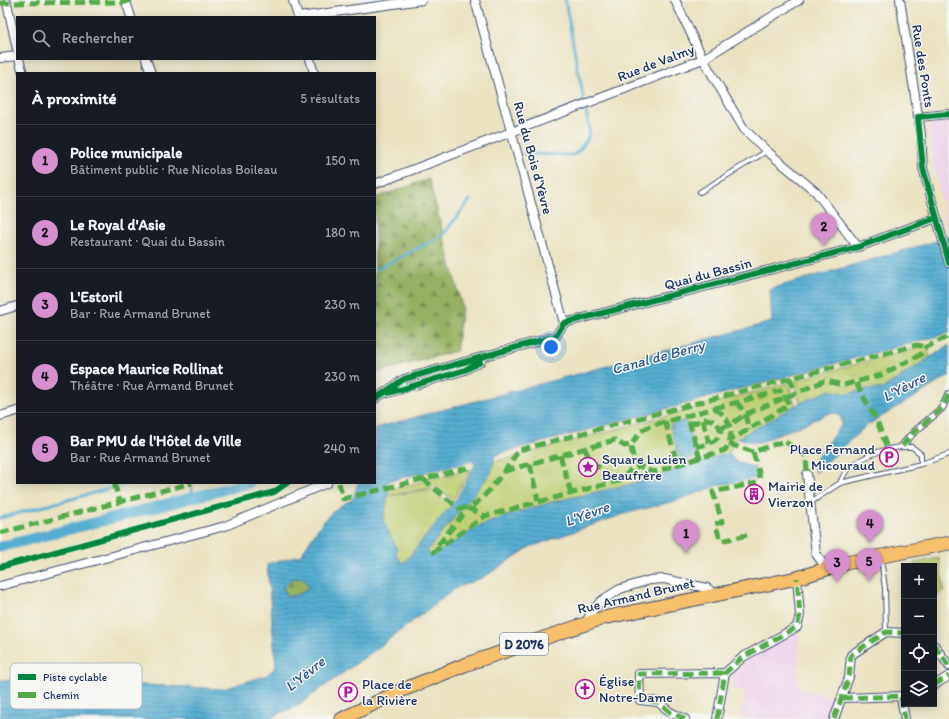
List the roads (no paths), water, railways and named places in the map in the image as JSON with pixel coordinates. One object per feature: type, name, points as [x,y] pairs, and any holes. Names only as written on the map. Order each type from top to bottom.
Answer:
[{"type":"main road","name":"Rue Armand Brunet","points":[[342,719],[400,691],[467,664],[584,624],[613,616],[797,578],[846,563],[949,543]]},
{"type":"street","points":[[293,0],[298,16]]},
{"type":"street","points":[[305,16],[422,0]]},
{"type":"street","name":"Rue du Bois d'Yèvre","points":[[475,0],[564,323]]},
{"type":"street","points":[[675,0],[702,59],[744,129],[767,151],[816,192],[858,247]]},
{"type":"street","name":"Rue de Valmy","points":[[376,184],[512,133],[702,59],[799,0]]},
{"type":"street","name":"Rue des Ponts","points":[[900,0],[918,117],[923,168],[949,263]]},
{"type":"street","points":[[126,2],[131,16]]},
{"type":"street","points":[[7,3],[16,44]]},
{"type":"street","points":[[0,58],[16,56]]},
{"type":"street","points":[[19,60],[23,72]]},
{"type":"street","points":[[146,60],[151,72]]},
{"type":"street","points":[[310,60],[314,72]]},
{"type":"street","points":[[918,117],[949,114]]},
{"type":"street","name":"Quai du Bassin","points":[[564,323],[858,247],[936,218]]},
{"type":"street","points":[[0,311],[16,306]]},
{"type":"street","points":[[377,397],[465,370],[490,355],[556,336],[564,323]]},
{"type":"street","points":[[902,446],[912,434],[942,408],[949,394]]},
{"type":"street","points":[[0,416],[16,411]]},
{"type":"street","points":[[807,474],[811,503],[811,521],[816,554],[827,569]]},
{"type":"street","points":[[0,586],[225,526],[325,484]]},
{"type":"street","points":[[584,624],[601,601],[620,590],[650,580],[664,578],[707,588],[716,595]]},
{"type":"street","points":[[717,719],[725,673],[743,657],[797,627],[800,615],[797,578]]},
{"type":"street","points":[[834,719],[848,677],[851,656],[886,632],[901,633]]},
{"type":"street","points":[[937,649],[949,666]]},
{"type":"street","points":[[685,719],[670,712],[658,702],[640,700],[639,674],[725,673]]},
{"type":"street","points":[[937,683],[949,676]]},
{"type":"street","points":[[842,698],[901,697]]},
{"type":"street","points":[[903,707],[905,719]]},
{"type":"lane","points":[[700,192],[767,151]]},
{"type":"lane","points":[[840,483],[846,470],[861,460],[885,449],[902,446],[912,447],[921,454],[921,464]]},
{"type":"lane","points":[[811,503],[840,483],[921,464],[949,454]]},
{"type":"lane","points":[[881,557],[885,588],[886,632]]},
{"type":"water","name":"L'Yèvre","points":[[949,235],[949,333],[495,455],[491,473],[427,551],[432,556],[477,527],[512,514],[552,502],[631,484],[728,453],[736,462],[755,468],[757,478],[719,485],[675,501],[624,514],[530,547],[484,577],[456,588],[375,650],[297,706],[268,719],[0,719],[0,680],[10,680],[10,709],[142,709],[142,685],[223,689],[267,675],[276,667],[267,564],[301,555],[322,523],[336,509],[352,500],[358,484],[376,484],[376,428],[772,322],[770,289],[943,239]],"holes":[[[473,461],[475,465],[457,498],[403,564],[396,555],[397,549],[383,521],[388,496],[388,481]],[[292,578],[305,579],[309,588],[300,594],[288,597],[283,588]]]},
{"type":"water","name":"L'Yèvre","points":[[949,345],[949,376],[866,426],[815,473],[813,462],[842,424],[841,418],[836,413],[830,413],[761,442],[751,442],[738,438],[796,405],[830,390],[848,394],[867,389],[882,389]]},
{"type":"water","points":[[686,420],[696,457],[680,462],[670,425]]},
{"type":"waterway","points":[[524,154],[574,155],[584,145],[589,136],[589,126],[565,0]]},
{"type":"waterway","points":[[376,269],[442,236],[470,200]]},
{"type":"waterway","points":[[0,518],[127,484]]},
{"type":"waterway","name":"Canal de Berry","points":[[0,547],[245,484]]},
{"type":"waterway","points":[[191,485],[194,497]]},
{"type":"place","name":"Le Royal d'Asie","points":[[824,246]]},
{"type":"place","name":"Place Fernand Micouraud","points":[[889,457]]},
{"type":"place","name":"Square Lucien Beaufrère","points":[[588,467]]},
{"type":"place","name":"Mairie de Vierzon","points":[[754,494]]},
{"type":"place","name":"Espace Maurice Rollinat","points":[[870,543]]},
{"type":"place","name":"Police municipale","points":[[686,553]]},
{"type":"place","name":"Bar PMU de l'Hôtel de Ville","points":[[869,581]]},
{"type":"place","name":"L'Estoril","points":[[837,582]]},
{"type":"place","name":"Église Notre-Dame","points":[[585,689]]},
{"type":"place","name":"Place de la Rivière","points":[[348,692]]}]
